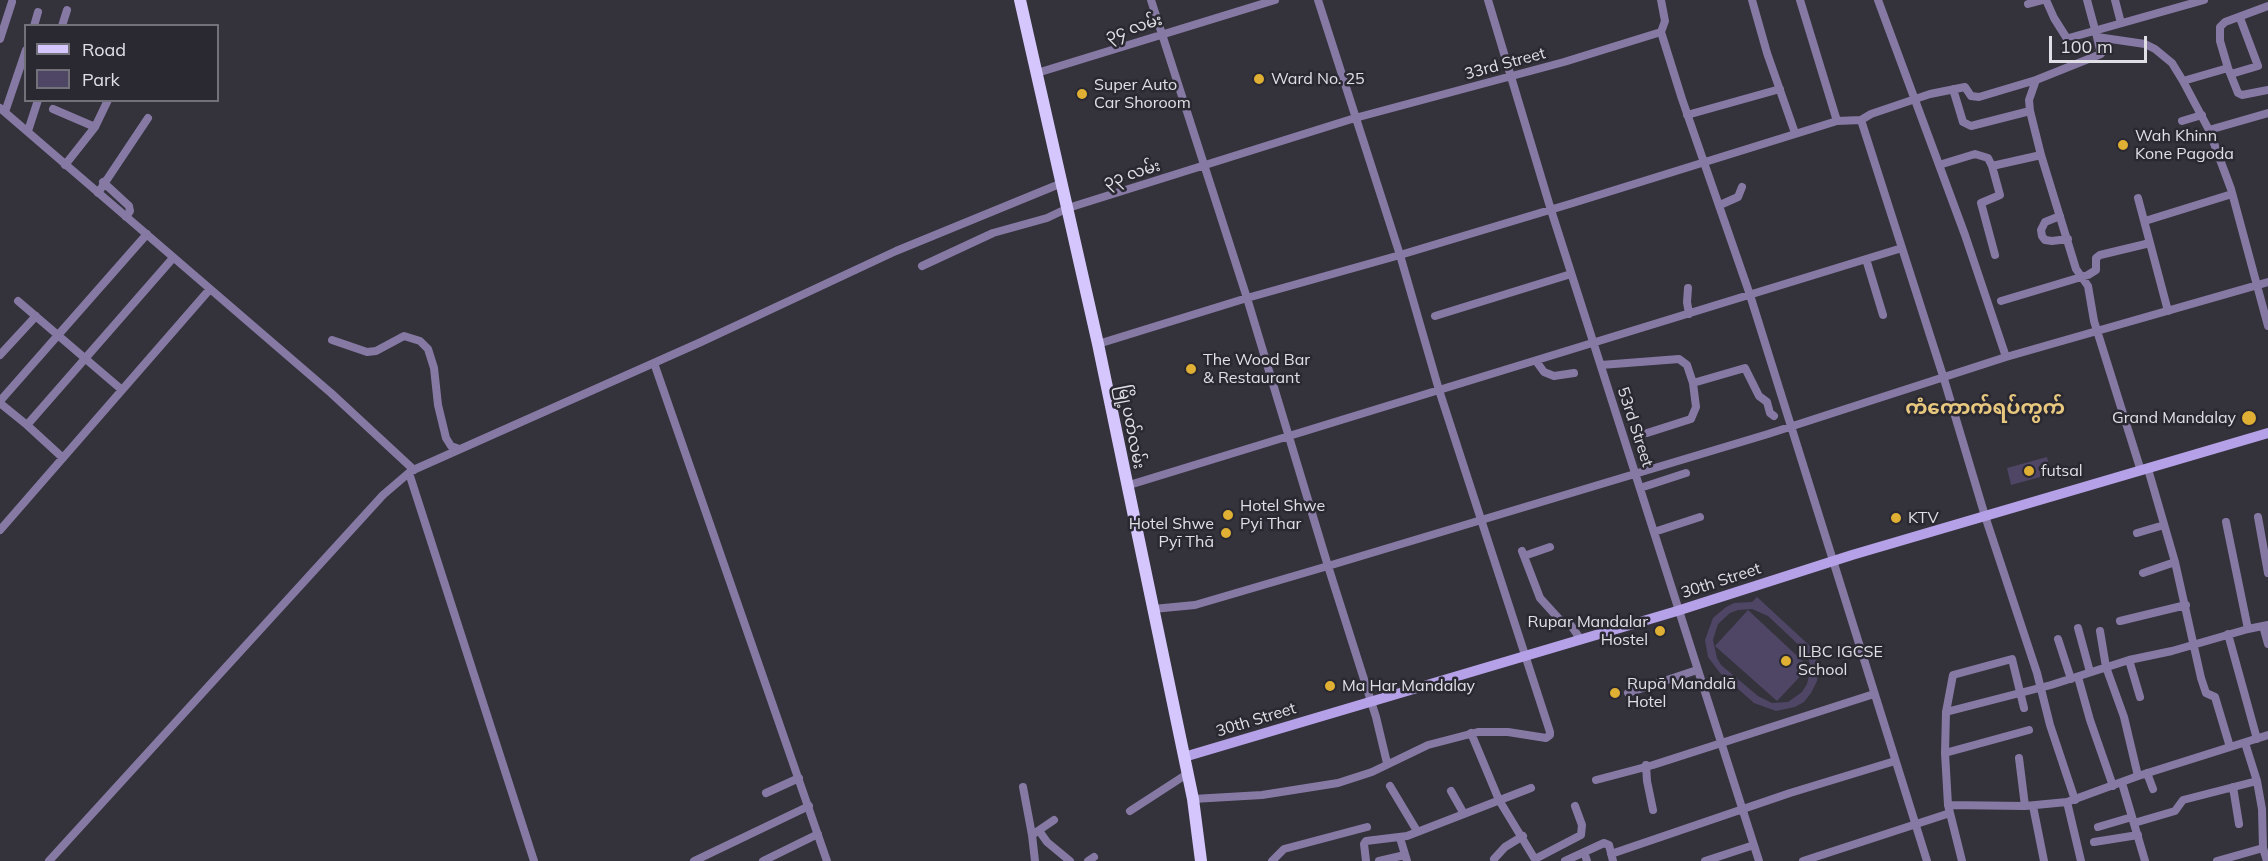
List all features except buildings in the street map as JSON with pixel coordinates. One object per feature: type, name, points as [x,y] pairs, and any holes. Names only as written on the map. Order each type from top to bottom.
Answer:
[{"type":"main road","name":"မြို့ပတ်လမ်း","points":[[1020,0],[1098,344],[1193,799],[1201,861]]},
{"type":"main road","name":"30th Street","points":[[1184,757],[1581,640],[1833,561],[2268,433]]},
{"type":"street","points":[[1151,0],[1247,298],[1371,701],[1387,764]]},
{"type":"street","name":"၃၄ လမ်း","points":[[1037,73],[1275,0]]},
{"type":"street","points":[[1193,799],[1224,799],[1295,792],[1338,783],[1372,772],[1428,745],[1471,733],[1499,731],[1540,738],[1550,735],[1527,656],[1439,390],[1400,255],[1318,0]]},
{"type":"street","name":"53rd Street","points":[[1488,0],[1509,78],[1636,474],[1677,611],[1759,861]]},
{"type":"street","points":[[1661,0],[1665,21],[1662,32],[1687,115],[1750,295],[1927,861]]},
{"type":"street","points":[[1752,0],[1767,53],[1795,133]]},
{"type":"street","points":[[1800,0],[1836,121]]},
{"type":"street","points":[[1878,0],[1978,272],[2006,357]]},
{"type":"street","points":[[2028,4],[2044,0],[2068,38],[2073,38],[2096,34],[2121,23],[2204,0]]},
{"type":"street","points":[[1098,344],[1247,298],[1551,210],[1795,133],[1836,121],[1861,120],[1871,114],[1913,99],[1965,87],[1971,96],[1979,97],[2036,80],[2101,54],[2087,0]]},
{"type":"street","points":[[2115,0],[2121,23]]},
{"type":"street","points":[[0,39],[12,2]]},
{"type":"street","points":[[2268,6],[2224,22],[2219,29],[2220,41],[2236,89],[2242,95],[2268,90]]},
{"type":"street","points":[[63,24],[67,10]]},
{"type":"street","points":[[35,24],[38,12]]},
{"type":"street","points":[[2240,18],[2258,66]]},
{"type":"street","name":"33rd Street","points":[[1355,118],[1509,78],[1662,32]]},
{"type":"street","points":[[2096,34],[2145,44],[2156,49],[2172,63],[2183,81],[2210,130],[2232,194],[2268,326]]},
{"type":"street","points":[[24,55],[2,110],[331,393],[411,471],[534,861]]},
{"type":"street","points":[[2183,81],[2268,63]]},
{"type":"street","points":[[2036,80],[2029,100],[2041,155],[2076,269],[2088,286],[2097,331],[2164,525],[2186,605],[2193,646],[2206,693],[2215,697],[2230,747]]},
{"type":"street","points":[[1687,115],[1780,89]]},
{"type":"street","points":[[1953,89],[1963,122],[1971,126],[2030,111]]},
{"type":"street","points":[[28,131],[37,102]]},
{"type":"street","points":[[65,165],[95,127],[107,102]]},
{"type":"street","points":[[53,109],[95,127]]},
{"type":"street","points":[[2210,130],[2268,113]]},
{"type":"street","points":[[2182,121],[2202,115]]},
{"type":"street","points":[[98,193],[103,182],[148,118]]},
{"type":"street","name":"၃၃ လမ်း","points":[[922,266],[993,233],[1047,218],[1068,208],[1355,118]]},
{"type":"street","points":[[1861,120],[2040,688],[2071,801],[2081,861]]},
{"type":"street","points":[[1939,165],[1975,154],[1988,158],[2000,195],[1981,203],[1995,255]]},
{"type":"street","points":[[1992,166],[2041,155]]},
{"type":"street","points":[[103,182],[129,206],[130,211],[126,217]]},
{"type":"street","points":[[49,861],[368,512],[411,471],[654,363],[896,251],[1062,183]]},
{"type":"street","points":[[1720,205],[1738,197],[1742,187]]},
{"type":"street","points":[[2145,221],[2232,194]]},
{"type":"street","points":[[2138,198],[2168,311]]},
{"type":"street","points":[[2060,216],[2045,222],[2041,230],[2042,236],[2052,241],[2068,239]]},
{"type":"street","points":[[63,458],[0,402],[57,334],[147,234]]},
{"type":"street","points":[[2001,302],[2082,277],[2096,270],[2096,258],[2100,255],[2150,243]]},
{"type":"street","points":[[1126,486],[1902,248]]},
{"type":"street","points":[[27,425],[173,258]]},
{"type":"street","points":[[1866,259],[1883,315]]},
{"type":"street","points":[[1435,316],[1571,274]]},
{"type":"street","points":[[1153,609],[1195,605],[1328,566],[1636,474],[1944,379],[2006,357],[2268,282]]},
{"type":"street","points":[[1688,288],[1689,314]]},
{"type":"street","points":[[0,530],[210,290]]},
{"type":"street","points":[[18,301],[122,390]]},
{"type":"street","points":[[0,355],[36,316]]},
{"type":"street","points":[[332,340],[367,352],[376,351],[404,336],[420,341],[428,349],[434,368],[438,405],[446,438],[451,446],[459,449]]},
{"type":"street","points":[[1601,365],[1679,359],[1686,364],[1693,383],[1696,407],[1691,419],[1647,433]]},
{"type":"street","points":[[1536,361],[1544,372],[1554,376],[1574,373]]},
{"type":"street","points":[[654,363],[809,806],[826,861]]},
{"type":"street","points":[[1693,383],[1745,368],[1759,396],[1767,402],[1770,413],[1774,416]]},
{"type":"street","points":[[1640,488],[1686,473]]},
{"type":"street","points":[[1654,532],[1700,517]]},
{"type":"street","points":[[2258,517],[2268,573]]},
{"type":"street","points":[[2226,522],[2248,629]]},
{"type":"street","points":[[2137,533],[2164,525]]},
{"type":"street","points":[[1550,547],[1523,553],[1540,598],[1560,620],[1570,624],[1581,640]]},
{"type":"street","points":[[2143,573],[2175,562]]},
{"type":"street","points":[[2120,621],[2186,605]]},
{"type":"street","points":[[1947,712],[2248,629],[2266,626],[2268,644]]},
{"type":"street","points":[[2078,628],[2090,672]]},
{"type":"street","points":[[2100,631],[2106,667],[2124,717],[2138,776]]},
{"type":"street","points":[[2228,634],[2257,739]]},
{"type":"street","points":[[2058,639],[2075,678],[2113,786]]},
{"type":"street","points":[[1962,861],[1949,809],[1945,753],[1947,712],[1954,674],[2012,659],[2024,708]]},
{"type":"street","points":[[2129,660],[2140,697]]},
{"type":"street","points":[[1628,693],[1697,670]]},
{"type":"street","points":[[1596,780],[1653,765],[1874,694]]},
{"type":"street","points":[[1945,753],[2029,730]]},
{"type":"street","points":[[1471,733],[1499,800],[1523,836],[1535,860],[1581,835],[1582,825],[1575,806]]},
{"type":"street","points":[[1803,861],[1915,824],[1949,809],[2029,806],[2071,801],[2138,776],[2268,735]]},
{"type":"street","points":[[2245,743],[2257,781],[2262,809],[2263,848],[2267,861]]},
{"type":"street","points":[[2019,758],[2044,861]]},
{"type":"street","points":[[1565,861],[1604,843],[1609,845],[1612,857],[1743,809],[1895,761]]},
{"type":"street","points":[[1646,765],[1653,810]]},
{"type":"street","points":[[2147,773],[2152,789]]},
{"type":"street","points":[[1130,811],[1187,774]]},
{"type":"street","points":[[766,793],[799,778]]},
{"type":"street","points":[[2098,827],[2175,811],[2182,800],[2257,781]]},
{"type":"street","points":[[2122,783],[2145,861]]},
{"type":"street","points":[[1390,786],[1417,831]]},
{"type":"street","points":[[1023,787],[1036,833],[1035,861]]},
{"type":"street","points":[[2233,787],[2239,824]]},
{"type":"street","points":[[1366,861],[1364,844],[1366,841],[1400,838],[1531,788]]},
{"type":"street","points":[[1451,791],[1464,814]]},
{"type":"street","points":[[694,861],[809,806]]},
{"type":"street","points":[[1036,833],[1054,820]]},
{"type":"street","points":[[1272,861],[1284,849],[1366,827]]},
{"type":"street","points":[[1036,833],[1070,861]]},
{"type":"street","points":[[763,861],[818,834]]},
{"type":"street","points":[[2094,842],[2138,835]]},
{"type":"street","points":[[1494,859],[1504,847],[1523,836]]},
{"type":"street","points":[[1379,861],[1406,858],[1400,838]]},
{"type":"street","points":[[1705,861],[1754,845]]},
{"type":"street","points":[[2217,861],[2263,848]]},
{"type":"street","points":[[1584,852],[1587,861]]},
{"type":"green space","name":"futsal","points":[[2047,457],[2051,474],[2011,485],[2007,468]]},
{"type":"green space","points":[[1757,597],[1809,645],[1815,655],[1819,667],[1817,681],[1804,702],[1795,707],[1776,711],[1754,703],[1720,673],[1708,657],[1705,640],[1713,618],[1734,603],[1752,602]],"holes":[[[1752,609],[1768,616],[1803,649],[1811,668],[1807,684],[1802,692],[1788,702],[1772,703],[1758,696],[1721,665],[1717,658],[1713,640],[1718,624],[1730,613]]]},
{"type":"green space","points":[[1748,610],[1809,667],[1777,701],[1715,646]]},
{"type":"place","name":"Ward No. 25","points":[[1259,79]]},
{"type":"place","name":"Super Auto Car Shoroom","points":[[1082,94]]},
{"type":"place","name":"Wah Khinn Kone Pagoda","points":[[2123,145]]},
{"type":"place","name":"The Wood Bar & Restaurant","points":[[1191,369]]},
{"type":"place","name":"Grand Mandalay","points":[[2249,418]]},
{"type":"place","name":"futsal","points":[[2029,471]]},
{"type":"place","name":"Hotel Shwe Pyi Thar","points":[[1228,515]]},
{"type":"place","name":"KTV","points":[[1896,518]]},
{"type":"place","name":"Hotel Shwe Pyī Thā","points":[[1226,533]]},
{"type":"place","name":"Rupar Mandalar Hostel","points":[[1660,631]]},
{"type":"place","name":"ILBC IGCSE School","points":[[1786,661]]},
{"type":"place","name":"Ma Har Mandalay","points":[[1330,686]]},
{"type":"place","name":"Rupā Mandalā Hotel","points":[[1615,693]]},
{"type":"district","name":"ကံကောက်ရပ်ကွက်","points":[[1985,408]]}]
